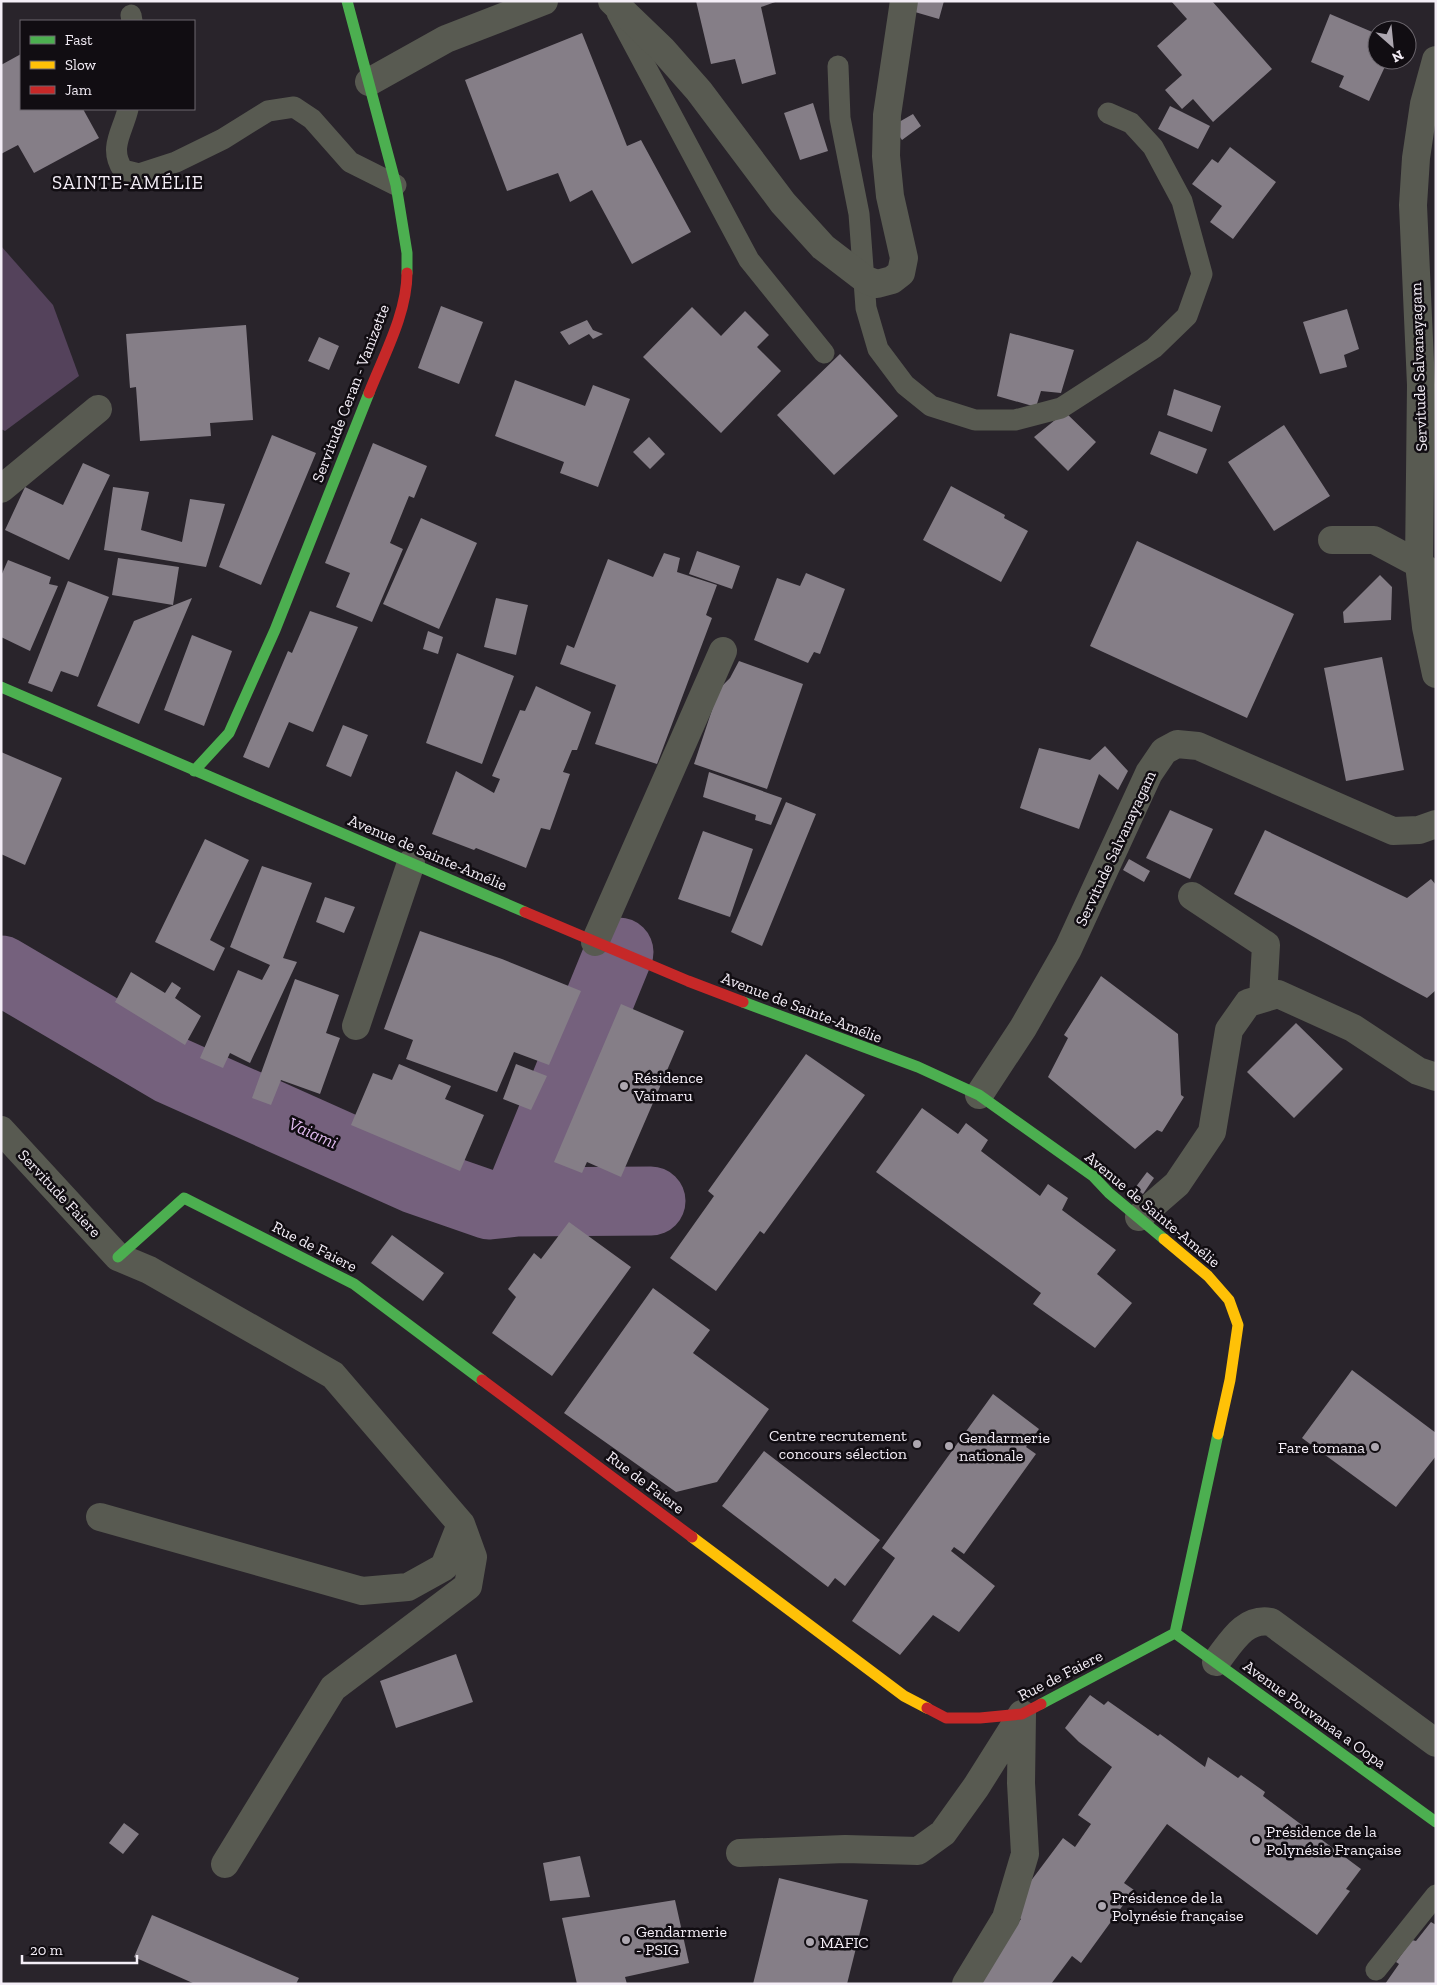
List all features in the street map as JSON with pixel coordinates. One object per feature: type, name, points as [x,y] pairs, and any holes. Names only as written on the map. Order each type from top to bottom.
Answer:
[{"type":"street","name":"Servitude Ceran - Vanizette","points":[[194,772],[229,733],[275,630],[396,324],[407,287],[407,253],[396,185],[347,1]]},
{"type":"street","points":[[369,82],[446,39],[544,1]]},
{"type":"street","points":[[612,1],[662,49],[699,90],[783,203],[816,239],[866,280],[876,284],[892,280],[900,273],[904,258],[890,196],[886,156],[886,115],[904,1]]},
{"type":"street","name":"Servitude Salvanayagam","points":[[1436,60],[1424,104],[1416,158],[1413,205],[1426,295],[1421,385],[1427,570],[1426,627],[1436,674]]},
{"type":"street","points":[[1,489],[98,409]]},
{"type":"street","points":[[1332,540],[1374,540],[1427,570]]},
{"type":"street","points":[[595,942],[723,651]]},
{"type":"street","name":"Avenue de Sainte-Amélie","points":[[1,687],[194,772],[688,981],[918,1067],[979,1094],[1093,1176],[1109,1193],[1208,1276],[1229,1300],[1238,1325],[1230,1380],[1175,1633]]},
{"type":"street","name":"Servitude Salvanayagam","points":[[979,1094],[1023,1028],[1068,950],[1129,813],[1149,773],[1164,751],[1178,744],[1198,746],[1392,832],[1419,830],[1436,824]]},
{"type":"street","points":[[356,1026],[411,863]]},
{"type":"street","points":[[1192,896],[1266,945],[1263,998]]},
{"type":"street","points":[[1139,1217],[1177,1184],[1212,1132],[1229,1030],[1248,1003],[1278,994],[1353,1028],[1418,1071],[1436,1077]]},
{"type":"street","name":"Servitude Faiere","points":[[1,1130],[118,1257]]},
{"type":"street","name":"Rue de Faiere","points":[[118,1257],[184,1198],[346,1280],[904,1696],[946,1718],[980,1718],[1022,1714],[1175,1633]]},
{"type":"street","points":[[118,1257],[149,1270],[333,1375],[461,1524],[474,1557],[468,1586],[333,1688],[225,1864]]},
{"type":"street","points":[[100,1517],[362,1591],[408,1587],[444,1567],[461,1524]]},
{"type":"street","points":[[1216,1662],[1247,1625],[1260,1620],[1271,1622],[1436,1743]]},
{"type":"street","name":"Avenue Pouvanaa a Oopa","points":[[1175,1633],[1436,1822]]},
{"type":"street","points":[[740,1853],[845,1849],[918,1850],[943,1833],[976,1788],[1022,1714]]},
{"type":"street","points":[[966,1984],[1006,1918],[1025,1854],[1021,1783],[1022,1714]]},
{"type":"lane","points":[[612,1],[748,260],[824,354]]},
{"type":"lane","points":[[838,66],[840,118],[859,214],[860,238],[866,280],[866,308],[878,349],[900,378],[931,406],[975,420],[1015,420],[1061,408],[1154,348],[1187,316],[1202,274],[1182,201],[1153,147],[1131,123],[1108,113]]},
{"type":"lane","points":[[128,110],[117,140],[116,161],[123,170],[138,174],[176,162],[223,139],[268,111],[294,107],[312,119],[350,162],[396,185]]},
{"type":"lane","points":[[1376,1970],[1436,1895]]},
{"type":"shaded area","points":[[1,246],[53,305],[79,376],[5,431],[1,429]]},
{"type":"building","points":[[696,1],[778,1],[761,7],[776,74],[742,84],[735,59],[711,64]]},
{"type":"building","points":[[911,1],[944,1],[939,19],[908,10]]},
{"type":"building","points":[[1171,1],[1212,1],[1272,69],[1213,122],[1193,99],[1182,109],[1165,90],[1182,75],[1157,46],[1187,19]]},
{"type":"building","points":[[1330,14],[1367,30],[1367,70],[1383,70],[1369,101],[1339,87],[1344,76],[1311,62]]},
{"type":"building","points":[[582,33],[627,146],[641,140],[691,232],[632,264],[592,190],[570,202],[558,173],[507,191],[465,80]]},
{"type":"building","points":[[20,55],[20,110],[84,110],[99,138],[34,173],[18,145],[1,154],[1,65]]},
{"type":"building","points":[[813,103],[828,151],[800,160],[784,113]]},
{"type":"building","points":[[1170,106],[1210,126],[1198,149],[1158,129]]},
{"type":"building","points":[[913,114],[921,126],[902,140],[892,126]]},
{"type":"building","points":[[1230,147],[1276,182],[1233,239],[1210,222],[1222,206],[1192,184],[1212,159],[1218,163]]},
{"type":"building","points":[[441,306],[483,322],[459,384],[418,368]]},
{"type":"building","points":[[692,307],[721,336],[745,311],[769,335],[757,347],[781,371],[721,433],[643,357]]},
{"type":"building","points":[[1347,309],[1359,349],[1344,355],[1347,367],[1320,374],[1303,322]]},
{"type":"building","points":[[587,320],[593,330],[603,334],[593,339],[589,334],[569,345],[560,332]]},
{"type":"building","points":[[246,325],[253,420],[210,423],[211,436],[140,441],[136,387],[130,388],[126,334]]},
{"type":"building","points":[[1010,333],[1074,350],[1061,393],[1041,391],[1036,407],[997,396]]},
{"type":"building","points":[[319,337],[339,346],[329,370],[308,361]]},
{"type":"building","points":[[840,354],[898,416],[834,475],[777,415]]},
{"type":"building","points":[[515,380],[585,406],[593,385],[630,399],[598,487],[560,473],[564,462],[495,436]]},
{"type":"building","points":[[1174,389],[1221,406],[1212,432],[1167,415]]},
{"type":"building","points":[[1065,412],[1096,442],[1068,471],[1034,437]]},
{"type":"building","points":[[1284,425],[1330,496],[1274,531],[1228,462]]},
{"type":"building","points":[[1159,431],[1207,449],[1197,474],[1150,454]]},
{"type":"building","points":[[272,435],[316,453],[261,585],[219,567]]},
{"type":"building","points":[[649,437],[665,454],[650,469],[633,452]]},
{"type":"building","points":[[373,443],[427,466],[414,498],[409,496],[390,543],[403,549],[372,622],[336,607],[350,573],[325,563]]},
{"type":"building","points":[[83,463],[110,475],[69,560],[5,530],[25,487],[63,505]]},
{"type":"building","points":[[951,486],[1005,515],[1004,518],[1028,531],[1001,582],[923,540]]},
{"type":"building","points":[[113,487],[149,492],[141,530],[182,542],[190,499],[225,504],[206,567],[104,550]]},
{"type":"building","points":[[421,518],[477,543],[439,629],[383,604]]},
{"type":"building","points":[[1137,541],[1294,614],[1247,718],[1090,646]]},
{"type":"building","points":[[697,551],[740,566],[732,589],[689,574]]},
{"type":"building","points":[[664,553],[680,558],[677,572],[717,585],[706,615],[712,618],[657,764],[595,744],[616,685],[560,664],[567,645],[574,648],[608,559],[653,577]]},
{"type":"building","points":[[118,558],[179,567],[173,605],[112,595]]},
{"type":"building","points":[[8,560],[51,577],[49,584],[58,586],[30,651],[1,637],[1,576]]},
{"type":"building","points":[[806,573],[845,589],[820,654],[814,652],[808,663],[754,640],[777,578],[800,586]]},
{"type":"building","points":[[1380,575],[1392,587],[1391,620],[1344,623],[1343,612]]},
{"type":"building","points":[[68,581],[109,597],[78,677],[61,671],[52,692],[28,683]]},
{"type":"building","points":[[192,598],[139,724],[97,706],[134,621]]},
{"type":"building","points":[[496,598],[528,605],[516,655],[484,647]]},
{"type":"building","points":[[310,611],[358,627],[313,732],[289,722],[269,768],[243,757],[288,651],[292,653]]},
{"type":"building","points":[[428,631],[443,637],[438,654],[423,649]]},
{"type":"building","points":[[192,635],[232,651],[204,726],[164,710]]},
{"type":"building","points":[[457,653],[514,676],[482,764],[426,743]]},
{"type":"building","points":[[1382,657],[1404,770],[1346,781],[1324,668]]},
{"type":"building","points":[[739,661],[803,684],[767,789],[694,764],[719,689],[730,678]]},
{"type":"building","points":[[536,686],[591,712],[577,750],[572,750],[563,772],[570,774],[550,830],[541,828],[526,868],[476,848],[474,850],[432,834],[456,771],[494,793],[500,779],[492,776],[520,710],[525,711]]},
{"type":"building","points":[[343,725],[368,735],[351,777],[326,766]]},
{"type":"building","points":[[1105,746],[1128,771],[1118,790],[1099,774],[1079,829],[1020,808],[1039,748],[1090,760]]},
{"type":"building","points":[[1,752],[62,778],[25,865],[1,854]]},
{"type":"building","points":[[709,772],[782,798],[771,825],[755,820],[756,815],[703,797]]},
{"type":"building","points":[[786,802],[816,814],[762,946],[731,932]]},
{"type":"building","points":[[1170,810],[1213,829],[1190,879],[1146,858]]},
{"type":"building","points":[[1265,830],[1407,898],[1431,879],[1436,885],[1436,990],[1427,998],[1234,894]]},
{"type":"building","points":[[703,831],[753,849],[730,917],[678,899]]},
{"type":"building","points":[[205,839],[249,860],[210,940],[225,948],[214,971],[155,942]]},
{"type":"building","points":[[1129,859],[1150,871],[1144,882],[1123,870]]},
{"type":"building","points":[[262,866],[312,883],[283,958],[297,962],[250,1063],[230,1053],[223,1068],[200,1058],[238,970],[262,980],[270,965],[230,947]]},
{"type":"building","points":[[325,897],[355,907],[344,933],[316,922]]},
{"type":"building","points":[[420,931],[502,959],[581,991],[549,1065],[514,1052],[497,1092],[406,1059],[413,1040],[384,1029]]},
{"type":"building","points":[[131,972],[165,993],[172,982],[181,988],[175,998],[201,1016],[185,1045],[115,1002]]},
{"type":"building","points":[[1101,976],[1178,1034],[1181,1095],[1184,1097],[1162,1132],[1157,1130],[1135,1149],[1048,1077],[1068,1038],[1064,1035]]},
{"type":"building","points":[[295,979],[339,995],[326,1033],[340,1038],[320,1094],[281,1080],[271,1105],[252,1098]]},
{"type":"building","name":"Résidence Vaimaru","points":[[621,1004],[684,1031],[621,1177],[587,1162],[582,1173],[554,1162]]},
{"type":"building","points":[[1296,1023],[1343,1069],[1294,1118],[1247,1072]]},
{"type":"building","points":[[806,1054],[865,1095],[764,1234],[760,1231],[716,1291],[670,1258],[714,1196],[708,1191]]},
{"type":"building","points":[[399,1064],[451,1086],[445,1099],[484,1115],[460,1171],[351,1125],[373,1073],[392,1080]]},
{"type":"building","points":[[516,1064],[547,1076],[531,1110],[503,1099]]},
{"type":"building","points":[[922,1108],[958,1134],[966,1123],[988,1140],[981,1151],[1040,1196],[1048,1184],[1068,1198],[1062,1210],[1116,1250],[1097,1274],[1132,1303],[1095,1348],[1033,1304],[1041,1293],[876,1172]]},
{"type":"building","points":[[1147,1172],[1154,1178],[1143,1194],[1135,1188]]},
{"type":"building","points":[[569,1222],[631,1267],[552,1376],[492,1333],[516,1297],[508,1289],[534,1253],[541,1259]]},
{"type":"building","points":[[392,1235],[444,1273],[423,1301],[371,1263]]},
{"type":"building","points":[[653,1288],[710,1330],[693,1353],[769,1409],[717,1482],[676,1492],[564,1413]]},
{"type":"building","name":"Fare tomana","points":[[1352,1370],[1436,1433],[1436,1456],[1396,1507],[1302,1438]]},
{"type":"building","points":[[993,1394],[1039,1429],[1026,1447],[1036,1454],[964,1554],[954,1547],[951,1551],[995,1586],[959,1632],[933,1615],[900,1655],[852,1621],[895,1558],[882,1548]]},
{"type":"building","points":[[764,1451],[880,1540],[845,1586],[835,1578],[828,1587],[722,1506]]},
{"type":"building","points":[[456,1654],[473,1702],[396,1728],[380,1681]]},
{"type":"building","name":"Présidence de la Polynésie Française","points":[[1090,1695],[1104,1705],[1108,1701],[1158,1736],[1160,1734],[1205,1767],[1208,1757],[1238,1778],[1241,1775],[1265,1792],[1263,1796],[1361,1869],[1346,1889],[1350,1891],[1317,1935],[1167,1824],[1124,1883],[1134,1890],[1081,1963],[1072,1956],[1051,1984],[972,1984],[1021,1919],[1009,1910],[1063,1838],[1075,1847],[1091,1824],[1078,1815],[1112,1767],[1079,1742],[1065,1728]]},
{"type":"building","points":[[124,1823],[139,1834],[123,1854],[109,1843]]},
{"type":"building","points":[[580,1856],[590,1897],[550,1901],[543,1863]]},
{"type":"building","name":"MAFIC","points":[[779,1878],[868,1900],[847,1984],[753,1984]]},
{"type":"building","name":"Gendarmerie - PSIG","points":[[675,1900],[689,1963],[625,1977],[627,1984],[577,1984],[562,1918]]},
{"type":"building","points":[[152,1915],[299,1978],[296,1984],[195,1984],[134,1957]]},
{"type":"building","points":[[1431,1922],[1436,1925],[1436,1984],[1385,1984],[1399,1964],[1396,1962],[1412,1940],[1416,1941]]},
{"type":"waterway","points":[[517,1202],[619,952]]},
{"type":"waterway","name":"Vaiami","points":[[1,970],[171,1070],[417,1180],[489,1205],[517,1202],[651,1201]]},
{"type":"traffic: fast","points":[[347,1],[396,185],[407,253],[407,273]]},
{"type":"traffic: fast","points":[[194,771],[229,733],[275,630],[369,393]]},
{"type":"traffic: fast","points":[[1,687],[525,912]]},
{"type":"traffic: fast","points":[[743,1002],[918,1067],[979,1095],[1093,1176],[1109,1193],[1164,1239]]},
{"type":"traffic: fast","points":[[118,1257],[184,1198],[354,1284],[482,1380]]},
{"type":"traffic: fast","points":[[1175,1633],[1218,1434]]},
{"type":"traffic: fast","points":[[1041,1704],[1175,1633]]},
{"type":"traffic: fast","points":[[1175,1633],[1436,1822]]},
{"type":"traffic: slow","points":[[1164,1239],[1208,1276],[1229,1300],[1238,1325],[1230,1380],[1218,1434]]},
{"type":"traffic: slow","points":[[692,1537],[904,1696],[927,1708]]},
{"type":"traffic: jam","points":[[369,393],[399,319],[406,288],[407,273]]},
{"type":"traffic: jam","points":[[525,912],[688,981],[743,1002]]},
{"type":"traffic: jam","points":[[482,1380],[692,1537]]},
{"type":"traffic: jam","points":[[927,1708],[946,1718],[980,1718],[1022,1714],[1041,1704]]},
{"type":"place","name":"Résidence Vaimaru","points":[[624,1086]]},
{"type":"place","name":"Centre recrutement concours sélection","points":[[917,1444]]},
{"type":"place","name":"Gendarmerie nationale","points":[[949,1446]]},
{"type":"place","name":"Fare tomana","points":[[1375,1447]]},
{"type":"place","name":"Présidence de la Polynésie Française","points":[[1256,1840]]},
{"type":"place","name":"Présidence de la Polynésie française","points":[[1102,1906]]},
{"type":"place","name":"Gendarmerie - PSIG","points":[[626,1940]]},
{"type":"place","name":"MAFIC","points":[[810,1942]]},
{"type":"district","name":"SAINTE-AMÉLIE","points":[[128,182]]}]
